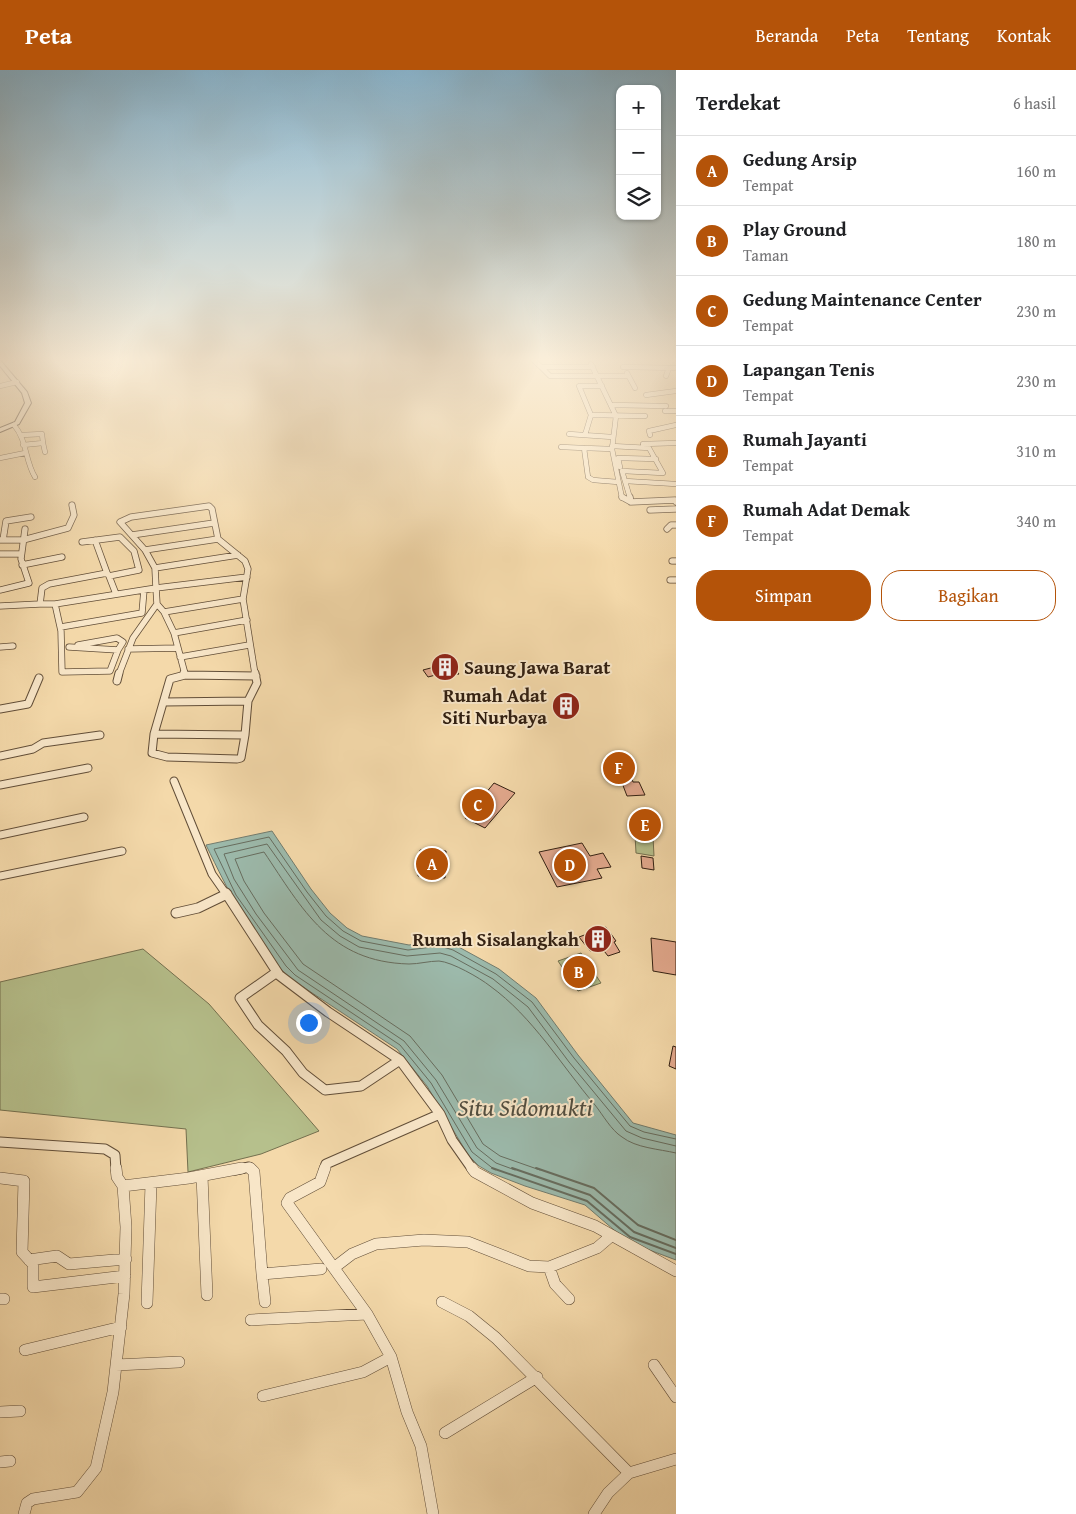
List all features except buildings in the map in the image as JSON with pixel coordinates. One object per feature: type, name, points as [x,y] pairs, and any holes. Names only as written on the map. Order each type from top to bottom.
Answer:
[{"type":"street","points":[[585,435],[588,424]]},
{"type":"street","points":[[614,424],[612,448],[622,499],[631,502],[676,501]]},
{"type":"street","points":[[0,430],[14,425],[22,435],[25,453],[35,477]]},
{"type":"street","points":[[650,435],[649,432],[676,425]]},
{"type":"street","points":[[22,435],[42,434],[46,452]]},
{"type":"street","points":[[569,434],[612,437]]},
{"type":"street","points":[[561,447],[612,448],[676,442]]},
{"type":"street","points":[[23,445],[43,443]]},
{"type":"street","points":[[622,472],[662,474],[649,448],[623,446]]},
{"type":"street","points":[[584,448],[588,477],[590,479],[618,482]]},
{"type":"street","points":[[0,458],[25,453]]},
{"type":"street","points":[[631,502],[618,458],[656,459]]},
{"type":"street","points":[[625,481],[676,484]]},
{"type":"street","points":[[31,517],[6,521],[2,540],[23,540],[68,528],[74,515],[72,504]]},
{"type":"street","points":[[117,681],[119,669],[128,649],[137,632],[157,604],[156,568],[146,550],[124,528],[121,520],[204,505],[212,509],[218,539],[247,565],[247,578],[243,598],[249,645],[256,676],[256,682],[248,701],[241,758],[158,756],[151,750],[170,679],[185,675],[256,676]]},
{"type":"street","points":[[650,510],[676,510]]},
{"type":"street","points":[[132,535],[214,523]]},
{"type":"street","points":[[668,529],[671,525],[676,525]]},
{"type":"street","points":[[0,590],[28,584],[22,565],[21,554],[25,529]]},
{"type":"street","points":[[40,604],[42,588],[49,584],[139,570],[138,559],[130,544],[120,537],[82,542]]},
{"type":"street","points":[[146,550],[218,539]]},
{"type":"street","points":[[95,540],[116,594]]},
{"type":"street","points":[[0,554],[21,554]]},
{"type":"street","points":[[156,568],[238,555]]},
{"type":"street","points":[[22,565],[62,558]]},
{"type":"street","points":[[0,606],[56,604],[156,588],[247,578]]},
{"type":"street","points":[[61,627],[142,614],[144,590]]},
{"type":"street","points":[[164,612],[243,598]]},
{"type":"street","points":[[56,604],[61,627],[62,672],[110,670],[122,642],[117,638],[62,648]]},
{"type":"street","points":[[157,604],[164,612],[174,633],[185,675]]},
{"type":"street","points":[[174,633],[247,620]]},
{"type":"street","points":[[180,657],[249,645]]},
{"type":"street","points":[[0,647],[13,646]]},
{"type":"street","points":[[70,647],[118,650]]},
{"type":"street","points":[[128,649],[178,648]]},
{"type":"street","points":[[0,709],[28,704],[39,678]]},
{"type":"street","points":[[164,702],[248,701]]},
{"type":"street","points":[[154,734],[245,735]]},
{"type":"street","points":[[0,756],[37,748],[43,743],[100,735]]},
{"type":"street","points":[[0,785],[88,768]]},
{"type":"street","points":[[174,781],[212,874],[277,972],[304,995],[400,1060],[440,1114],[456,1146],[474,1172],[532,1203],[590,1224],[676,1271]]},
{"type":"street","points":[[0,835],[84,817]]},
{"type":"street","points":[[0,876],[122,851]]},
{"type":"street","points":[[176,914],[198,908],[227,894]]},
{"type":"street","points":[[277,972],[240,998],[255,1021],[286,1051],[304,1073],[325,1090],[361,1086],[400,1060]]},
{"type":"street","points":[[433,1514],[421,1446],[407,1412],[391,1356],[335,1267],[288,1206],[288,1201],[320,1182],[326,1164],[440,1114]]},
{"type":"street","points":[[0,1142],[105,1150],[115,1155],[117,1177],[123,1186],[126,1227],[125,1276],[116,1365],[103,1438],[93,1473],[77,1492],[33,1498],[27,1502],[24,1514]]},
{"type":"street","points":[[123,1186],[151,1184],[249,1167],[254,1172],[265,1302]]},
{"type":"street","points":[[202,1176],[207,1295]]},
{"type":"street","points":[[0,1178],[24,1181],[22,1252],[33,1264],[33,1287],[125,1276]]},
{"type":"street","points":[[147,1303],[151,1184]]},
{"type":"street","points":[[335,1267],[352,1254],[376,1244],[424,1240],[468,1242],[529,1266],[549,1267],[597,1248],[612,1236]]},
{"type":"street","points":[[29,1260],[57,1256],[69,1264],[126,1259]]},
{"type":"street","points":[[549,1267],[555,1284],[569,1299]]},
{"type":"street","points":[[262,1274],[321,1269]]},
{"type":"street","points":[[442,1302],[469,1316],[486,1329],[537,1377],[629,1473]]},
{"type":"street","points":[[251,1320],[366,1314]]},
{"type":"street","points":[[25,1350],[121,1326]]},
{"type":"street","points":[[263,1396],[362,1372],[391,1356]]},
{"type":"street","points":[[116,1365],[179,1362]]},
{"type":"street","points":[[654,1365],[676,1397]]},
{"type":"street","points":[[445,1433],[537,1377]]},
{"type":"street","points":[[0,1412],[20,1411]]},
{"type":"street","points":[[594,1514],[608,1493],[629,1473],[676,1459]]},
{"type":"green space","points":[[635,835],[653,837],[654,856],[636,853]]},
{"type":"green space","points":[[143,949],[209,1004],[319,1131],[261,1154],[188,1172],[186,1129],[0,1110],[0,982]]},
{"type":"green space","points":[[581,953],[601,983],[578,991],[558,961]]},
{"type":"water","name":"Situ Sidomukti","points":[[272,831],[311,889],[330,913],[347,928],[362,936],[409,945],[441,941],[455,945],[499,969],[536,998],[578,1055],[633,1123],[676,1135],[676,1260],[628,1242],[585,1205],[525,1186],[491,1173],[479,1166],[468,1155],[427,1086],[397,1049],[291,979],[265,950],[254,934],[223,880],[206,845]]},
{"type":"place","name":"Saung Jawa Barat","points":[[445,667]]},
{"type":"place","name":"Rumah Adat Siti Nurbaya","points":[[566,706]]},
{"type":"place","name":"Rumah Adat Demak","points":[[619,768]]},
{"type":"place","name":"Gedung Maintenance Center","points":[[478,805]]},
{"type":"place","name":"Rumah Jayanti","points":[[645,825]]},
{"type":"place","name":"Gedung Arsip","points":[[432,864]]},
{"type":"place","name":"Lapangan Tenis","points":[[570,865]]},
{"type":"place","name":"Rumah Sisalangkah","points":[[598,939]]},
{"type":"place","name":"Play Ground","points":[[579,972]]}]
